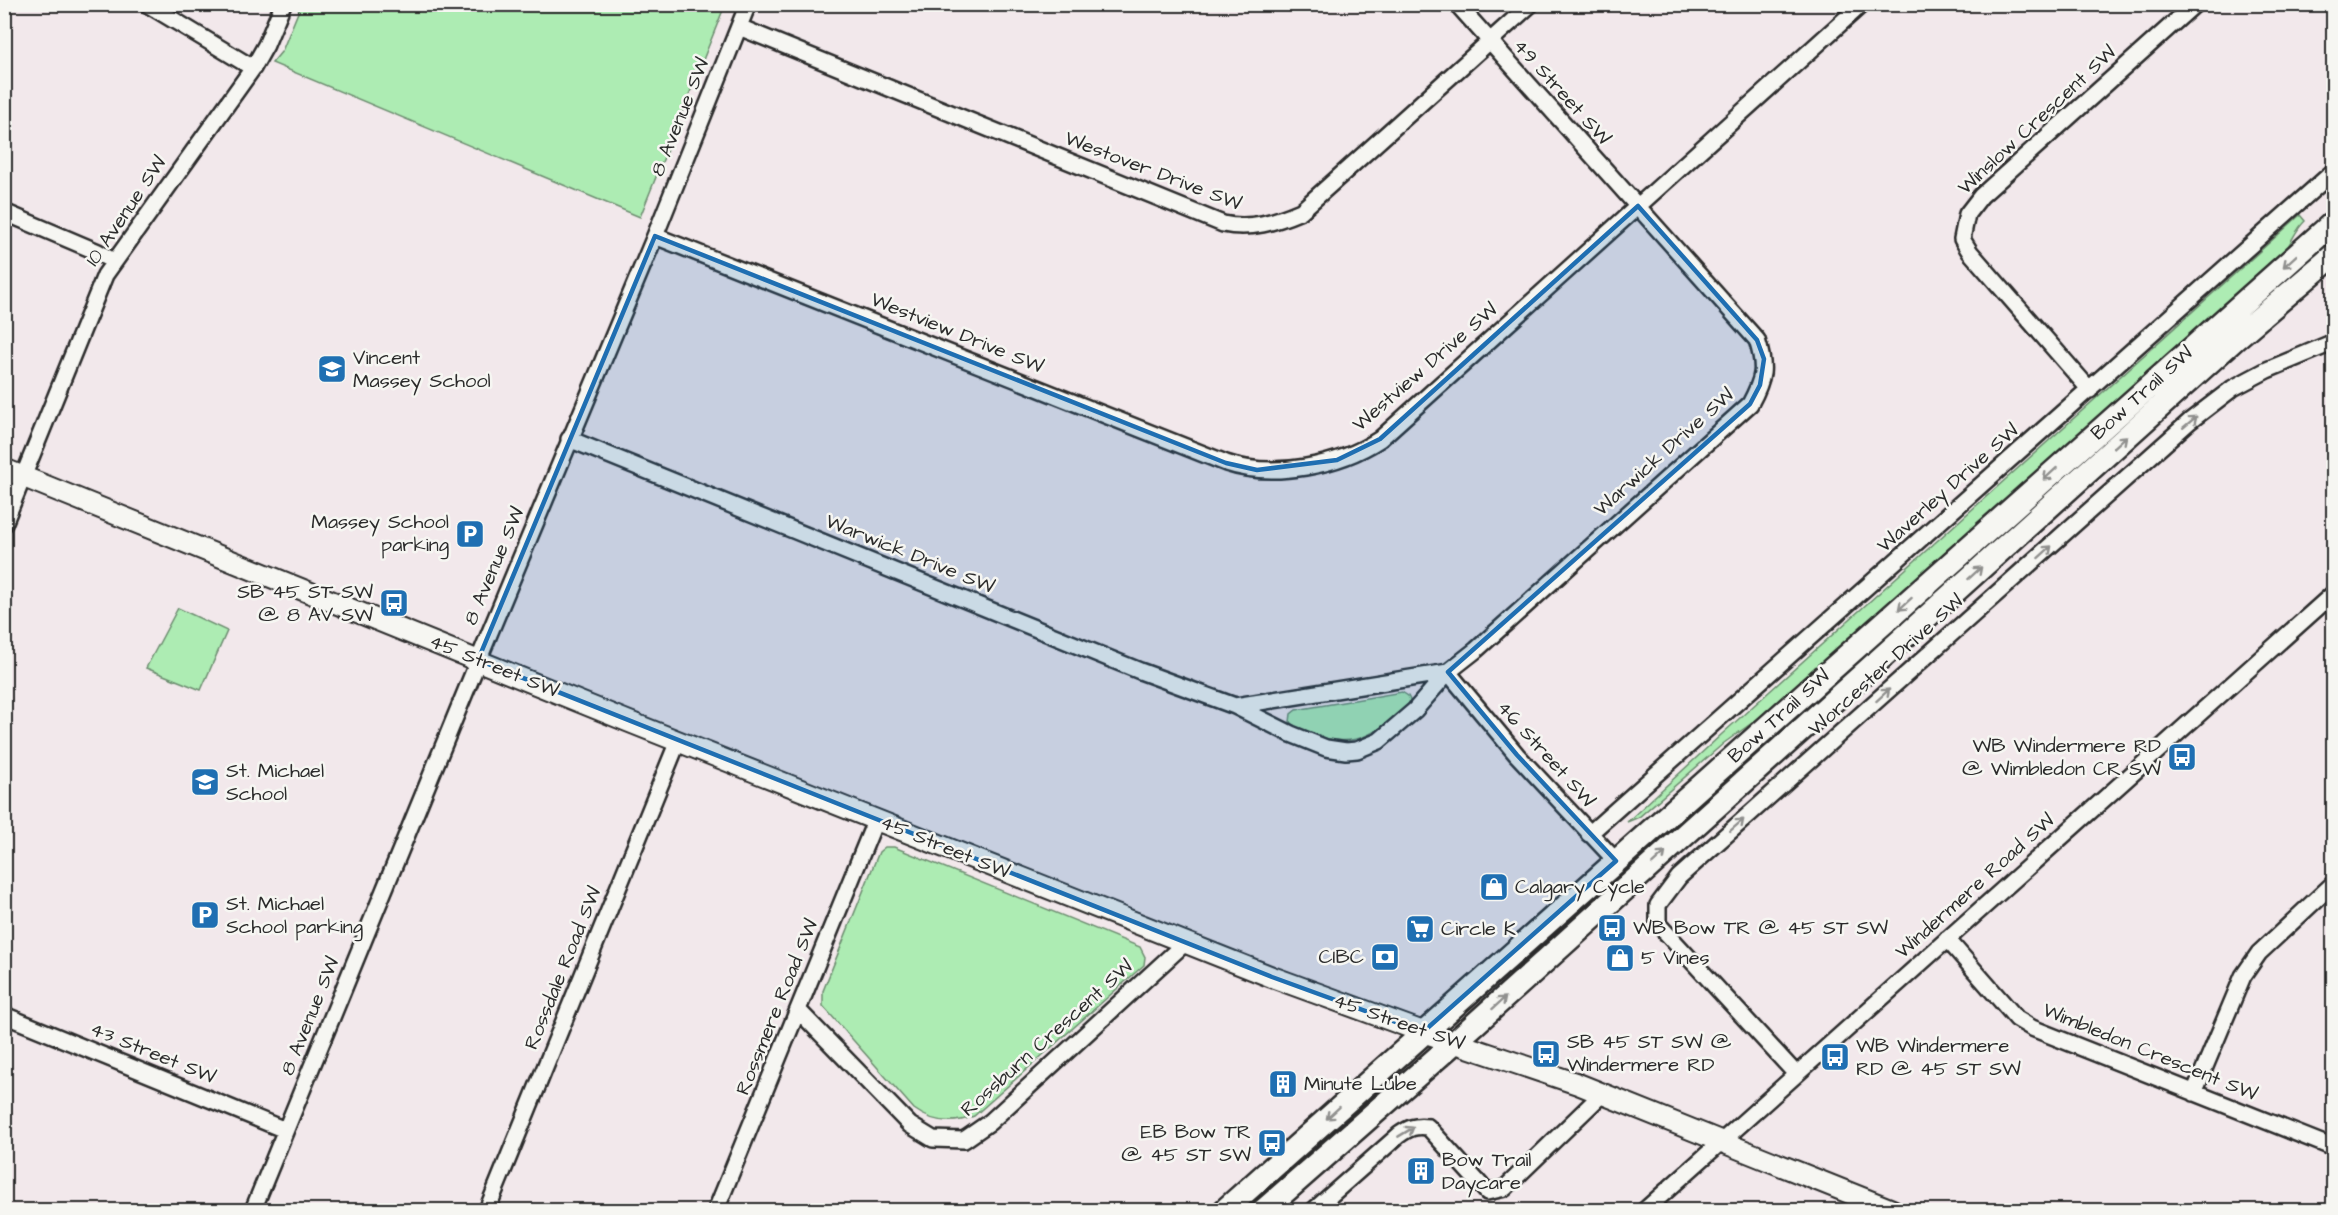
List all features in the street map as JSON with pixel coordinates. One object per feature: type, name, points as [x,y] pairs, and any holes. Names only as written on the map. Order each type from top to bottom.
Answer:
[{"type":"main road","name":"Bow Trail SW","points":[[1225,1210],[2334,222]]},
{"type":"main road","name":"Bow Trail SW","points":[[1264,1210],[1455,1042],[2235,339],[2334,255]]},
{"type":"street","points":[[147,4],[253,68]]},
{"type":"street","name":"10 Avenue SW","points":[[4,524],[105,275],[253,68],[266,45],[283,4]]},
{"type":"street","name":"8 Avenue SW","points":[[253,1210],[569,439],[656,237],[748,4]]},
{"type":"street","name":"49 Street SW","points":[[1457,4],[1563,126],[1638,206]]},
{"type":"street","name":"Westover Drive SW","points":[[739,27],[1178,206],[1223,224],[1240,228],[1280,220],[1301,211],[1531,4]]},
{"type":"street","name":"Westview Drive SW","points":[[656,237],[1241,468],[1268,470],[1337,460],[1354,454],[1380,438],[1862,4]]},
{"type":"street","name":"Winslow Crescent SW","points":[[2090,390],[1970,252],[1962,239],[1967,214],[1981,196],[2195,4]]},
{"type":"street","name":"Waverley Drive SW","points":[[1589,834],[2334,171]]},
{"type":"street","name":"Warwick Drive SW","points":[[569,439],[1118,662],[1235,706],[1291,734],[1326,748],[1357,750],[1379,741],[1415,710],[1448,672],[1476,650],[1750,404],[1760,385],[1764,360],[1757,340],[1638,206]]},
{"type":"street","points":[[4,212],[113,261]]},
{"type":"street","name":"Worcester Drive SW","points":[[1796,1074],[1658,924],[1658,905],[1678,877],[2190,421],[2233,388],[2267,370],[2334,342]]},
{"type":"street","name":"45 Street SW","points":[[4,469],[1279,980],[1602,1094],[1892,1210]]},
{"type":"street","name":"Windermere Road SW","points":[[1645,1210],[2334,593]]},
{"type":"street","name":"Warwick Drive SW","points":[[1235,706],[1448,672]]},
{"type":"street","name":"46 Street SW","points":[[1448,672],[1517,755],[1616,861]]},
{"type":"street","name":"Rossdale Road SW","points":[[487,1210],[678,741]]},
{"type":"street","name":"Rossmere Road SW","points":[[716,1210],[876,819]]},
{"type":"street","points":[[2194,1093],[2243,976],[2259,953],[2334,883]]},
{"type":"street","name":"Wimbledon Crescent SW","points":[[1947,939],[2017,1019],[2032,1028],[2334,1148]]},
{"type":"street","name":"Rossburn Crescent SW","points":[[799,1011],[910,1125],[933,1139],[963,1140],[990,1122],[1186,942]]},
{"type":"street","name":"43 Street SW","points":[[4,1015],[285,1130]]},
{"type":"street","points":[[1314,1210],[1409,1128],[1418,1126],[1428,1127],[1487,1192],[1505,1188],[1602,1094]]},
{"type":"highlighted area","points":[[1638,206],[1757,340],[1764,359],[1760,385],[1750,404],[1448,672],[1517,755],[1616,861],[1423,1032],[1272,977],[478,660],[655,236],[1226,463],[1257,470],[1337,460],[1380,439]]},
{"type":"green space","points":[[301,4],[725,5],[640,217],[272,63],[282,51]]},
{"type":"green space","points":[[2300,215],[2305,221],[2283,253],[1777,705],[1724,743],[1639,817],[1627,822],[1722,734]]},
{"type":"green space","points":[[178,608],[227,631],[201,690],[146,668]]},
{"type":"green space","points":[[1402,692],[1410,700],[1404,710],[1375,731],[1355,739],[1345,741],[1322,738],[1298,729],[1290,722],[1291,714],[1296,710]]},
{"type":"green space","points":[[885,847],[894,847],[1140,947],[1145,957],[1144,965],[974,1116],[958,1121],[943,1121],[921,1114],[914,1109],[823,1006],[823,991],[879,852]]},
{"type":"place","name":"Vincent Massey School","points":[[332,369]]},
{"type":"place","name":"Massey School parking","points":[[470,534]]},
{"type":"place","name":"SB 45 ST SW @ 8 AV SW","points":[[394,603]]},
{"type":"place","name":"WB Windermere RD @ Wimbledon CR SW","points":[[2182,757]]},
{"type":"place","name":"St. Michael School","points":[[205,782]]},
{"type":"place","name":"Calgary Cycle","points":[[1494,887]]},
{"type":"place","name":"St. Michael School parking","points":[[205,915]]},
{"type":"place","name":"WB Bow TR @ 45 ST SW","points":[[1612,928]]},
{"type":"place","name":"Circle K","points":[[1420,929]]},
{"type":"place","name":"CIBC","points":[[1385,957]]},
{"type":"place","name":"5 Vines","points":[[1620,958]]},
{"type":"place","name":"SB 45 ST SW @ Windermere RD","points":[[1546,1054]]},
{"type":"place","name":"WB Windermere RD @ 45 ST SW","points":[[1835,1057]]},
{"type":"place","name":"Minute Lube","points":[[1283,1084]]},
{"type":"place","name":"EB Bow TR @ 45 ST SW","points":[[1272,1143]]},
{"type":"place","name":"Bow Trail Daycare","points":[[1421,1171]]}]
